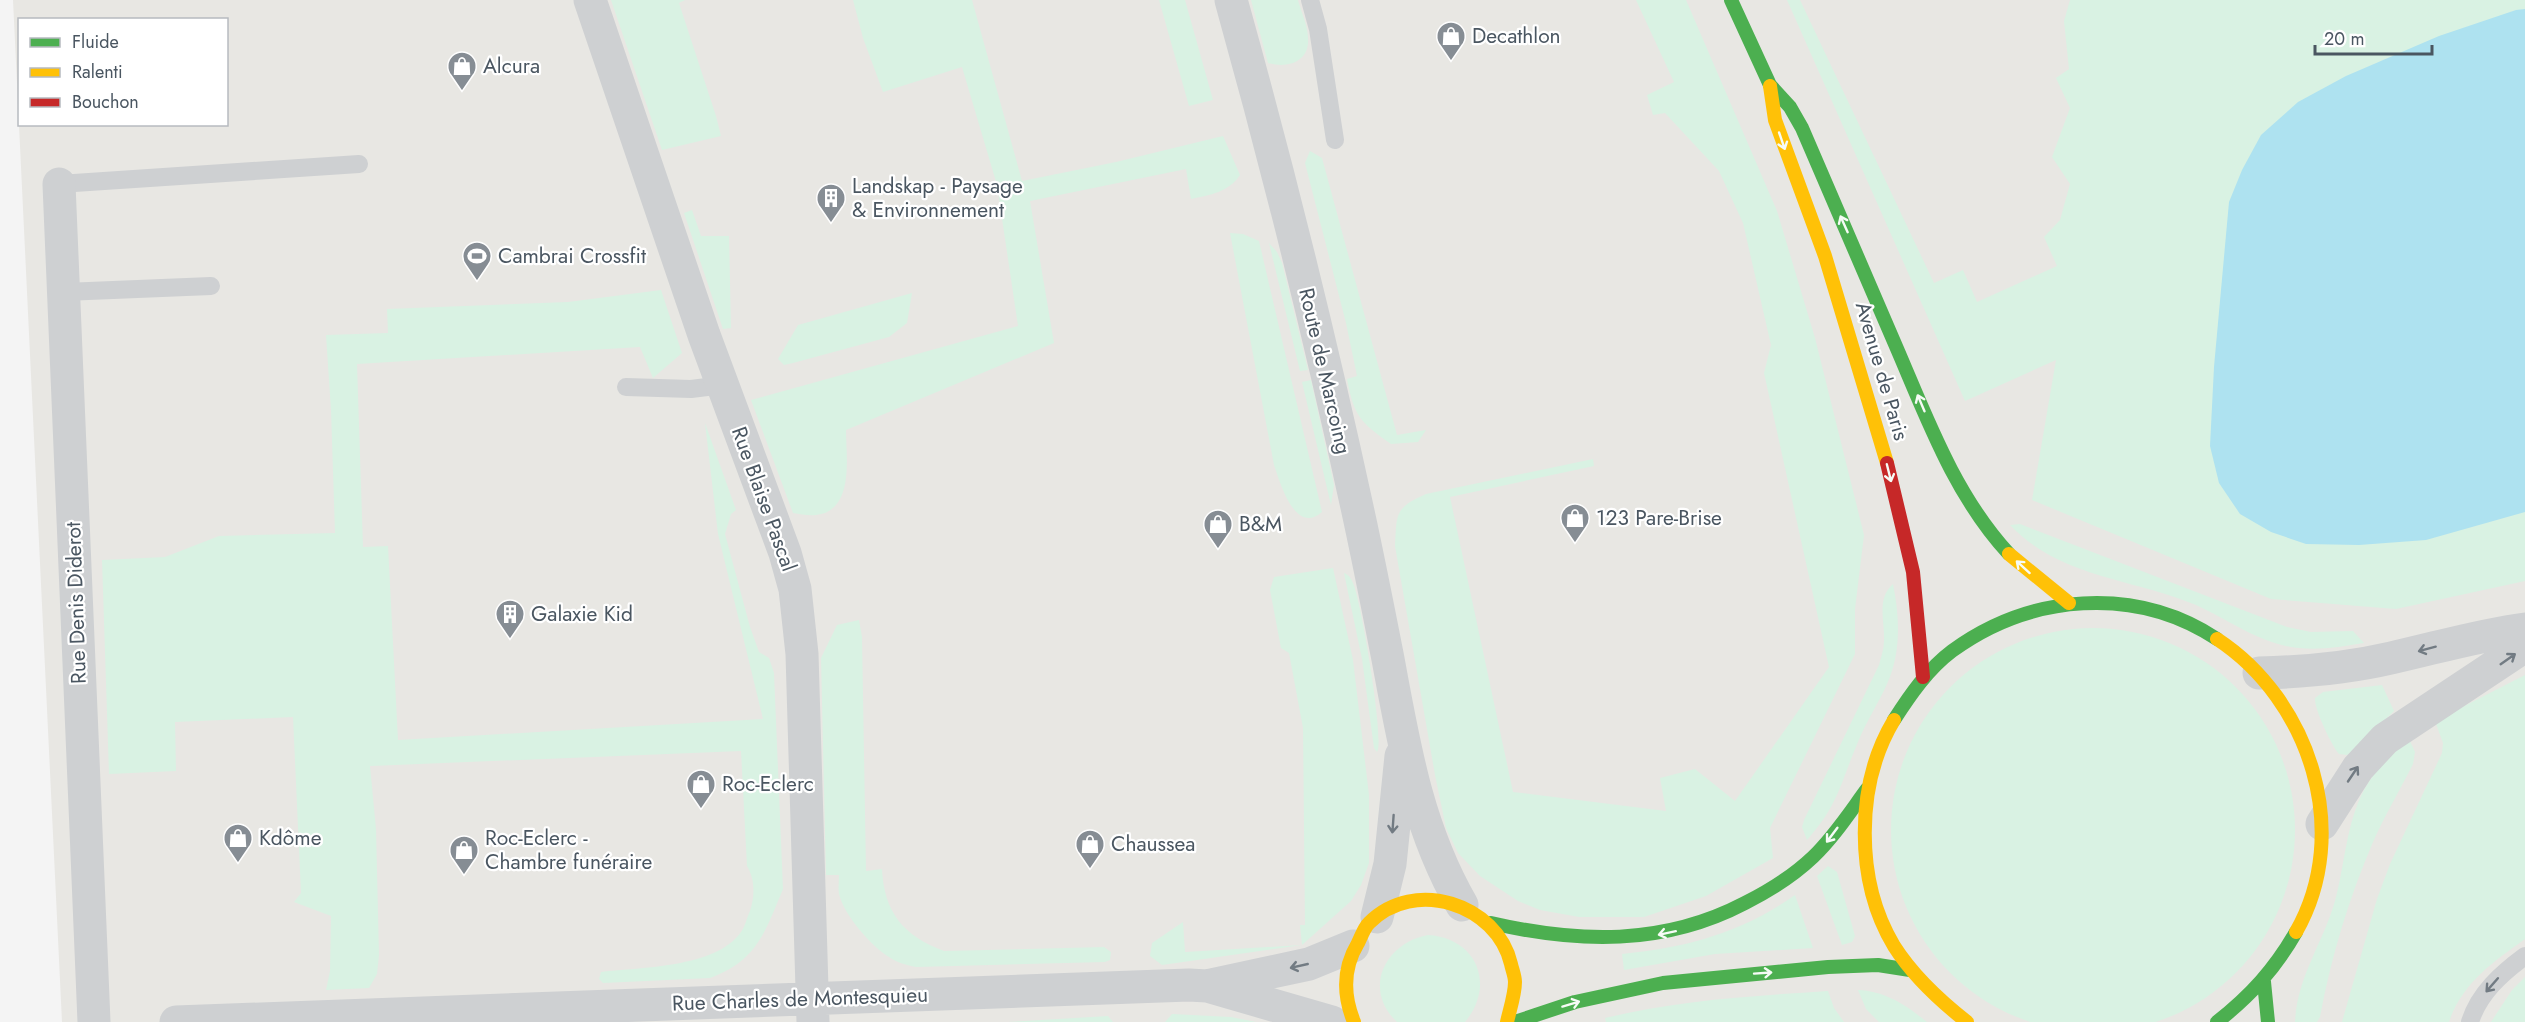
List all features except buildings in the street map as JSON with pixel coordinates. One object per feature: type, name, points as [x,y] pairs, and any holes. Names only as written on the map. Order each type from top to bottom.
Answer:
[{"type":"main road","name":"Avenue de Paris","points":[[1731,0],[1770,84],[1790,107],[1802,128],[1931,428],[1958,485],[1979,518],[2010,555],[2070,603]]},
{"type":"main road","name":"Avenue de Paris","points":[[1770,84],[1774,120],[1835,286],[1886,459],[1914,579],[1923,677]]},
{"type":"main road","points":[[1967,1022],[1940,1003],[1910,970],[1885,929],[1869,884],[1863,836],[1867,789],[1887,729],[1903,702],[1923,677],[1947,654],[1975,635],[2005,620],[2036,609],[2070,603],[2099,602],[2158,611],[2186,621],[2212,635],[2259,672],[2280,698],[2297,727],[2310,758],[2318,789],[2322,824],[2319,866],[2308,908],[2290,947],[2264,982],[2238,1007],[2217,1022]]},
{"type":"main road","points":[[1354,1022],[1349,1012],[1345,990],[1346,967],[1353,946],[1377,917],[1396,906],[1418,900],[1440,899],[1462,905],[1491,923],[1524,931],[1599,939],[1657,935],[1686,929],[1713,920],[1746,904],[1800,868],[1822,849],[1867,789]]},
{"type":"main road","points":[[1491,923],[1504,940],[1513,961],[1516,982],[1514,1005],[1507,1022]]},
{"type":"main road","points":[[1515,1022],[1575,1002],[1663,983],[1828,967],[1878,965],[1910,970]]},
{"type":"main road","points":[[2264,982],[2268,1022]]},
{"type":"street","name":"Rue Blaise Pascal","points":[[590,0],[723,385],[785,553],[796,598],[803,675],[813,1011]]},
{"type":"street","name":"Route de Marcoing","points":[[1231,0],[1277,171],[1332,393],[1376,599],[1403,745],[1435,854],[1462,905]]},
{"type":"street","name":"Rue Denis Diderot","points":[[59,183],[94,1022]]},
{"type":"street","points":[[2259,672],[2306,671],[2364,664],[2484,635],[2525,629]]},
{"type":"street","points":[[2322,824],[2358,768],[2385,739],[2525,646]]},
{"type":"street","name":"Route de Marcoing","points":[[1377,917],[1389,864],[1398,766],[1403,745]]},
{"type":"street","name":"Rue Charles de Montesquieu","points":[[176,1022],[813,1011],[1140,986],[1207,986],[1310,964],[1353,946]]},
{"type":"street","name":"Rue Charles de Montesquieu","points":[[1207,986],[1332,1022]]},
{"type":"lane","points":[[1310,0],[1318,29],[1335,140]]},
{"type":"lane","points":[[59,183],[359,164]]},
{"type":"lane","points":[[64,292],[211,286]]},
{"type":"lane","points":[[626,387],[691,389],[723,385]]},
{"type":"lane","points":[[2470,1022],[2485,993],[2501,974],[2525,956]]},
{"type":"shaded area","points":[[13,0],[2525,0],[2525,1022],[62,1022],[19,126],[228,126],[228,18],[18,18],[18,104]]},
{"type":"green space","points":[[611,0],[685,0],[679,3],[721,136],[662,150]]},
{"type":"green space","points":[[853,0],[972,0],[1022,181],[1116,162],[1223,136],[1240,175],[1225,189],[1191,199],[1186,169],[1030,201],[1054,343],[846,430],[847,467],[843,493],[837,504],[828,511],[807,515],[793,513],[751,400],[1018,326],[997,185],[962,67],[883,92],[863,38]]},
{"type":"green space","points":[[1159,0],[1185,0],[1213,100],[1189,106]]},
{"type":"green space","points":[[1251,0],[1298,0],[1308,33],[1308,46],[1296,62],[1283,65],[1268,63]]},
{"type":"green space","points":[[1636,0],[1686,0],[1777,211],[1815,338],[1864,535],[1855,609],[1855,654],[1770,828],[1773,858],[1706,896],[1644,917],[1579,917],[1540,910],[1518,901],[1480,876],[1458,853],[1446,828],[1395,546],[1397,519],[1403,508],[1426,494],[1593,459],[1594,466],[1450,497],[1513,792],[1666,811],[1660,778],[1695,769],[1735,801],[1829,667],[1764,373],[1771,345],[1743,223],[1719,171],[1665,113],[1653,115],[1647,95],[1674,82]]},
{"type":"green space","points":[[1787,0],[1800,0],[1934,283],[1963,270],[1977,302],[2057,266],[2044,237],[2060,220],[2070,184],[2052,157],[2070,108],[2056,78],[2069,69],[2064,21],[2070,0],[2525,0],[2525,581],[2396,609],[2271,599],[2032,500],[2056,360],[1965,401]]},
{"type":"green space","points":[[1310,151],[1322,158],[1397,435],[1426,430],[1418,442],[1391,444],[1365,424],[1352,402],[1347,379],[1357,376],[1346,323],[1305,163]]},
{"type":"green space","points":[[692,210],[701,236],[729,236],[731,328],[723,329],[684,213]]},
{"type":"green space","points":[[1230,233],[1243,234],[1259,241],[1322,512],[1312,518],[1304,517],[1290,504],[1274,465]]},
{"type":"green space","points":[[1269,243],[1277,252],[1282,263],[1308,370],[1300,371]]},
{"type":"green space","points":[[661,290],[682,353],[653,378],[640,347],[357,364],[363,547],[388,546],[398,740],[763,719],[718,534],[705,423],[736,510],[731,514],[725,534],[750,627],[759,652],[769,658],[774,673],[783,889],[771,919],[749,954],[726,971],[710,978],[603,983],[599,979],[601,972],[677,964],[714,953],[729,944],[742,930],[752,905],[753,888],[752,876],[747,866],[741,751],[370,766],[376,829],[379,955],[377,974],[369,988],[326,990],[330,971],[331,916],[294,902],[301,893],[293,717],[175,722],[176,771],[109,774],[102,560],[165,557],[219,536],[335,533],[326,335],[388,333],[387,309],[568,302]]},
{"type":"green space","points":[[912,293],[907,323],[889,337],[784,365],[778,359],[798,325]]},
{"type":"green space","points":[[1311,380],[1334,485],[1331,505],[1302,382]]},
{"type":"green space","points":[[2020,524],[2287,627],[2311,632],[2353,631],[2364,643],[2309,649],[2266,640],[2196,605],[2098,575],[2051,556],[2030,543],[2010,525]]},
{"type":"green space","points":[[1333,568],[1353,660],[1369,795],[1369,863],[1361,885],[1351,901],[1302,945],[1300,925],[1305,925],[1303,728],[1289,653],[1281,648],[1270,590],[1274,577]]},
{"type":"green space","points":[[1344,573],[1350,577],[1357,595],[1366,642],[1378,724],[1377,752],[1374,748],[1362,659]]},
{"type":"green space","points":[[1893,584],[1898,635],[1892,672],[1861,735],[1838,793],[1826,815],[1807,840],[1802,827],[1804,820],[1879,665],[1884,644],[1883,603]]},
{"type":"green space","points":[[859,620],[862,637],[866,871],[882,869],[887,898],[899,921],[918,938],[944,951],[1104,947],[1111,952],[1110,960],[1105,962],[916,967],[895,961],[882,952],[852,920],[839,894],[839,875],[826,875],[821,658],[837,625]]},
{"type":"green space","points":[[2073,629],[2113,629],[2152,637],[2188,652],[2221,674],[2249,702],[2271,735],[2286,771],[2294,810],[2294,850],[2286,889],[2280,907],[2261,942],[2236,973],[2205,998],[2170,1017],[2152,1023],[2034,1023],[2016,1017],[1981,998],[1950,973],[1925,942],[1906,907],[1892,850],[1892,810],[1900,771],[1915,735],[1937,702],[1965,674],[1998,652],[2034,637]]},
{"type":"green space","points":[[2525,675],[2525,939],[2480,974],[2462,996],[2449,1022],[2342,1022],[2377,899],[2390,864],[2442,753],[2443,743],[2435,721]]},
{"type":"green space","points":[[2382,685],[2394,711],[2353,752],[2347,755],[2339,754],[2324,727],[2315,698],[2323,692]]},
{"type":"green space","points":[[2409,739],[2415,752],[2413,764],[2364,863],[2335,950],[2320,1017],[2317,1022],[2295,1022],[2300,990],[2335,901],[2353,816],[2358,803],[2373,775]]},
{"type":"green space","points":[[1828,866],[1837,872],[1855,936],[1852,942],[1842,945],[1817,876]]},
{"type":"green space","points":[[1795,895],[1813,948],[1715,954],[1624,970],[1622,954],[1668,948],[1734,929]]},
{"type":"green space","points":[[1183,922],[1185,952],[1302,945],[1162,965],[1150,956],[1152,943]]},
{"type":"green space","points":[[1428,935],[1445,938],[1459,945],[1469,954],[1476,966],[1480,979],[1479,993],[1474,1008],[1465,1022],[1397,1022],[1381,996],[1380,982],[1383,969],[1390,957],[1400,947]]},
{"type":"green space","points":[[2525,977],[2525,1022],[2491,1022],[2512,990]]},
{"type":"green space","points":[[1858,990],[1877,993],[1895,1000],[1927,1022],[1879,1022],[1866,1009]]},
{"type":"green space","points":[[1828,991],[1834,1008],[1844,1022],[1606,1022],[1605,1018],[1688,1003]]},
{"type":"green space","points":[[1172,1014],[1231,1017],[1256,1022],[1165,1022]]},
{"type":"green space","points":[[1108,1016],[1113,1022],[1008,1022]]},
{"type":"water","points":[[2525,9],[2525,512],[2426,540],[2359,545],[2306,544],[2271,532],[2240,514],[2219,483],[2210,446],[2214,367],[2229,202],[2242,170],[2261,135],[2298,102],[2346,76],[2439,36]]},
{"type":"traffic: fast","points":[[1731,0],[1770,85],[1790,107],[1802,128],[1921,404],[1958,483],[1990,532],[2009,554]]},
{"type":"traffic: fast","points":[[1894,720],[1927,674],[1952,651],[1982,632],[2015,617],[2049,608],[2083,603],[2118,604],[2152,610],[2185,622],[2217,639]]},
{"type":"traffic: fast","points":[[1491,923],[1556,934],[1620,937],[1683,927],[1714,917],[1763,893],[1805,864],[1835,833],[1867,789]]},
{"type":"traffic: fast","points":[[2217,1022],[2261,981],[2296,932]]},
{"type":"traffic: fast","points":[[1515,1022],[1575,1002],[1663,983],[1828,967],[1878,965],[1910,970]]},
{"type":"traffic: fast","points":[[2264,982],[2268,1022]]},
{"type":"traffic: slow","points":[[1770,86],[1775,120],[1825,256],[1887,463]]},
{"type":"traffic: slow","points":[[2009,554],[2069,603]]},
{"type":"traffic: slow","points":[[2217,639],[2249,665],[2277,696],[2298,732],[2313,771],[2321,811],[2321,853],[2313,893],[2296,932]]},
{"type":"traffic: slow","points":[[1894,720],[1881,746],[1872,774],[1867,803],[1865,833],[1872,892],[1881,920],[1901,957],[1927,987],[1967,1022]]},
{"type":"traffic: slow","points":[[1354,1022],[1346,992],[1347,972],[1353,952],[1366,927],[1387,909],[1408,902],[1430,900],[1452,904],[1472,913],[1489,926],[1503,943],[1515,982],[1507,1022]]},
{"type":"traffic: jam","points":[[1887,463],[1913,572],[1923,677]]},
{"type":"place","name":"Decathlon","points":[[1451,62]]},
{"type":"place","name":"Alcura","points":[[462,92]]},
{"type":"place","name":"Landskap - Paysage & Environnement","points":[[831,224]]},
{"type":"place","name":"Cambrai Crossfit","points":[[477,282]]},
{"type":"place","name":"123 Pare-Brise","points":[[1575,544]]},
{"type":"place","name":"B&M","points":[[1218,550]]},
{"type":"place","name":"Galaxie Kid","points":[[510,640]]},
{"type":"place","name":"Roc-Eclerc","points":[[701,810]]},
{"type":"place","name":"Kdôme","points":[[238,864]]},
{"type":"place","name":"Chaussea","points":[[1090,870]]},
{"type":"place","name":"Roc-Eclerc - Chambre funéraire","points":[[464,876]]}]
